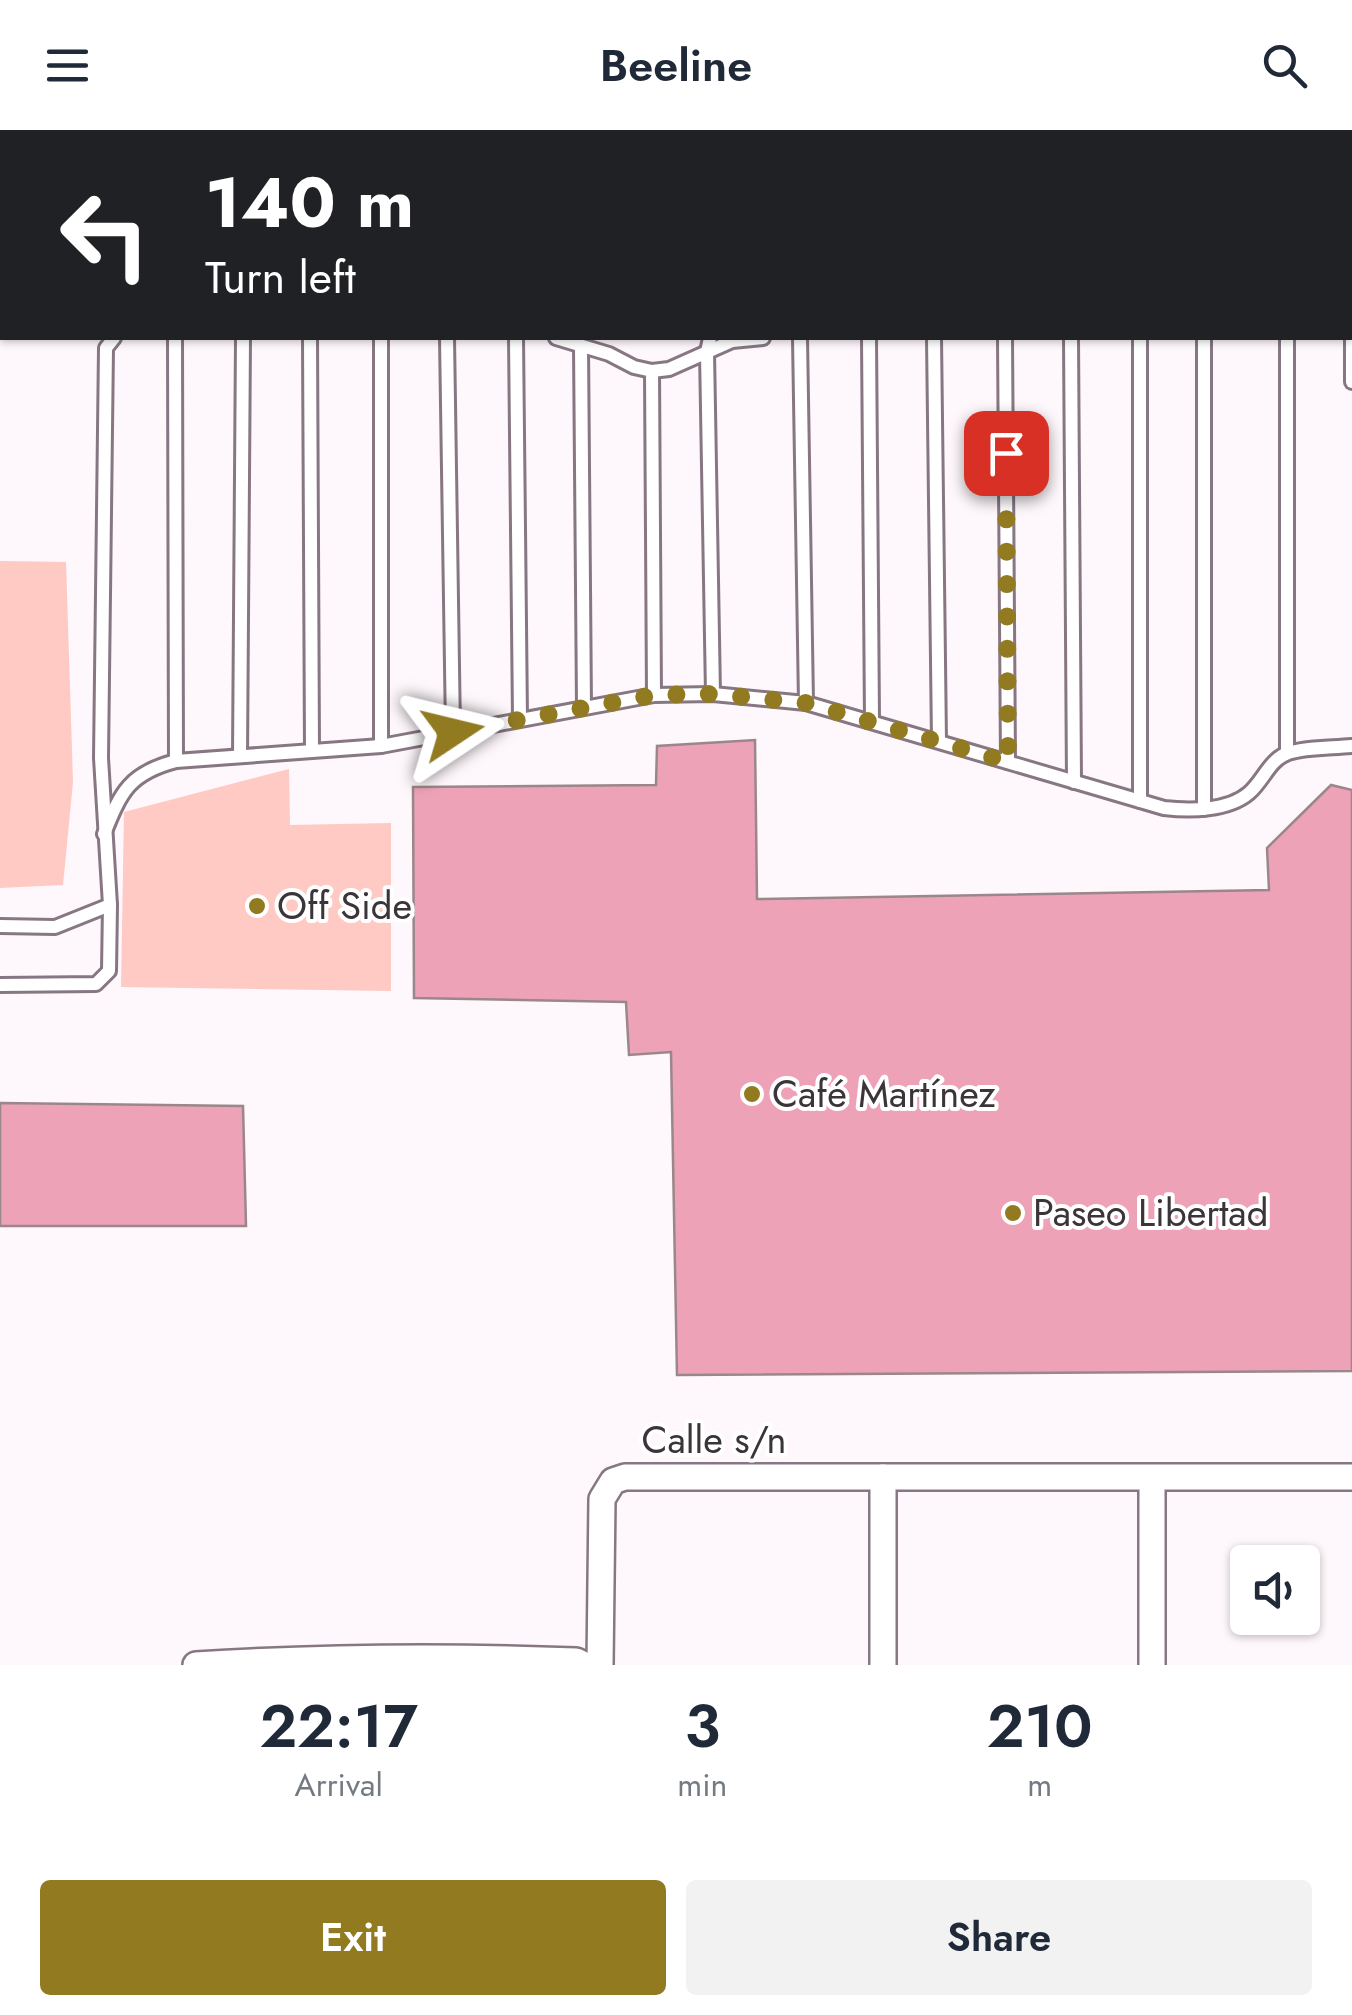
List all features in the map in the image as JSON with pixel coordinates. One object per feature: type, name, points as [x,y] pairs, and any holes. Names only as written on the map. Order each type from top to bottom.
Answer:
[{"type":"street","name":"Calle s/n","points":[[600,1665],[602,1499],[613,1481],[625,1477],[1352,1477]]},
{"type":"street","points":[[882,1477],[883,1665]]},
{"type":"street","points":[[1152,1478],[1152,1665]]},
{"type":"street","points":[[196,1665],[468,1657],[576,1661],[584,1665]]},
{"type":"lane","points":[[0,985],[96,984],[109,972],[110,905],[101,758],[106,348],[112,340]]},
{"type":"lane","points":[[174,340],[176,761]]},
{"type":"lane","points":[[240,756],[243,340]]},
{"type":"lane","points":[[310,340],[312,750]]},
{"type":"lane","points":[[380,746],[382,340]]},
{"type":"lane","points":[[447,340],[453,732]]},
{"type":"lane","points":[[516,340],[520,719]]},
{"type":"lane","points":[[562,340],[652,370],[669,369],[708,345],[742,340]]},
{"type":"lane","points":[[601,340],[608,354]]},
{"type":"lane","points":[[800,340],[806,703]]},
{"type":"lane","points":[[869,340],[872,720]]},
{"type":"lane","points":[[934,340],[939,742]]},
{"type":"lane","points":[[1005,340],[1008,762]]},
{"type":"lane","points":[[1071,340],[1074,782]]},
{"type":"lane","points":[[1140,340],[1140,801]]},
{"type":"lane","points":[[1204,340],[1204,809]]},
{"type":"lane","points":[[1287,340],[1287,753]]},
{"type":"lane","points":[[1351,340],[1352,382]]},
{"type":"lane","points":[[708,345],[713,694]]},
{"type":"lane","points":[[581,346],[584,706]]},
{"type":"lane","points":[[652,370],[654,695]]},
{"type":"lane","points":[[104,834],[116,803],[147,768],[176,761],[380,746],[654,695],[713,694],[806,703],[1140,801],[1184,810],[1204,809],[1250,792],[1270,766],[1287,753],[1352,746]]},
{"type":"lane","points":[[0,926],[54,927],[110,905]]},
{"type":"shaded area","points":[[0,561],[66,562],[73,782],[63,885],[0,888]]},
{"type":"shaded area","name":"Off Side","points":[[289,769],[290,825],[391,823],[391,991],[121,987],[124,812]]},
{"type":"building","name":"Paseo Libertad","points":[[755,740],[757,899],[1269,890],[1267,848],[1331,785],[1352,790],[1352,1371],[677,1375],[671,1052],[629,1055],[626,1002],[414,998],[413,787],[656,785],[657,746]]},
{"type":"building","points":[[0,1103],[243,1106],[246,1226],[0,1226]]},
{"type":"place","name":"Off Side","points":[[257,906]]},
{"type":"place","name":"Café Martínez","points":[[752,1094]]},
{"type":"place","name":"Paseo Libertad","points":[[1013,1213]]},
{"type":"route","points":[[453,732],[654,695],[713,694],[806,703],[1008,762],[1006,453]]}]
